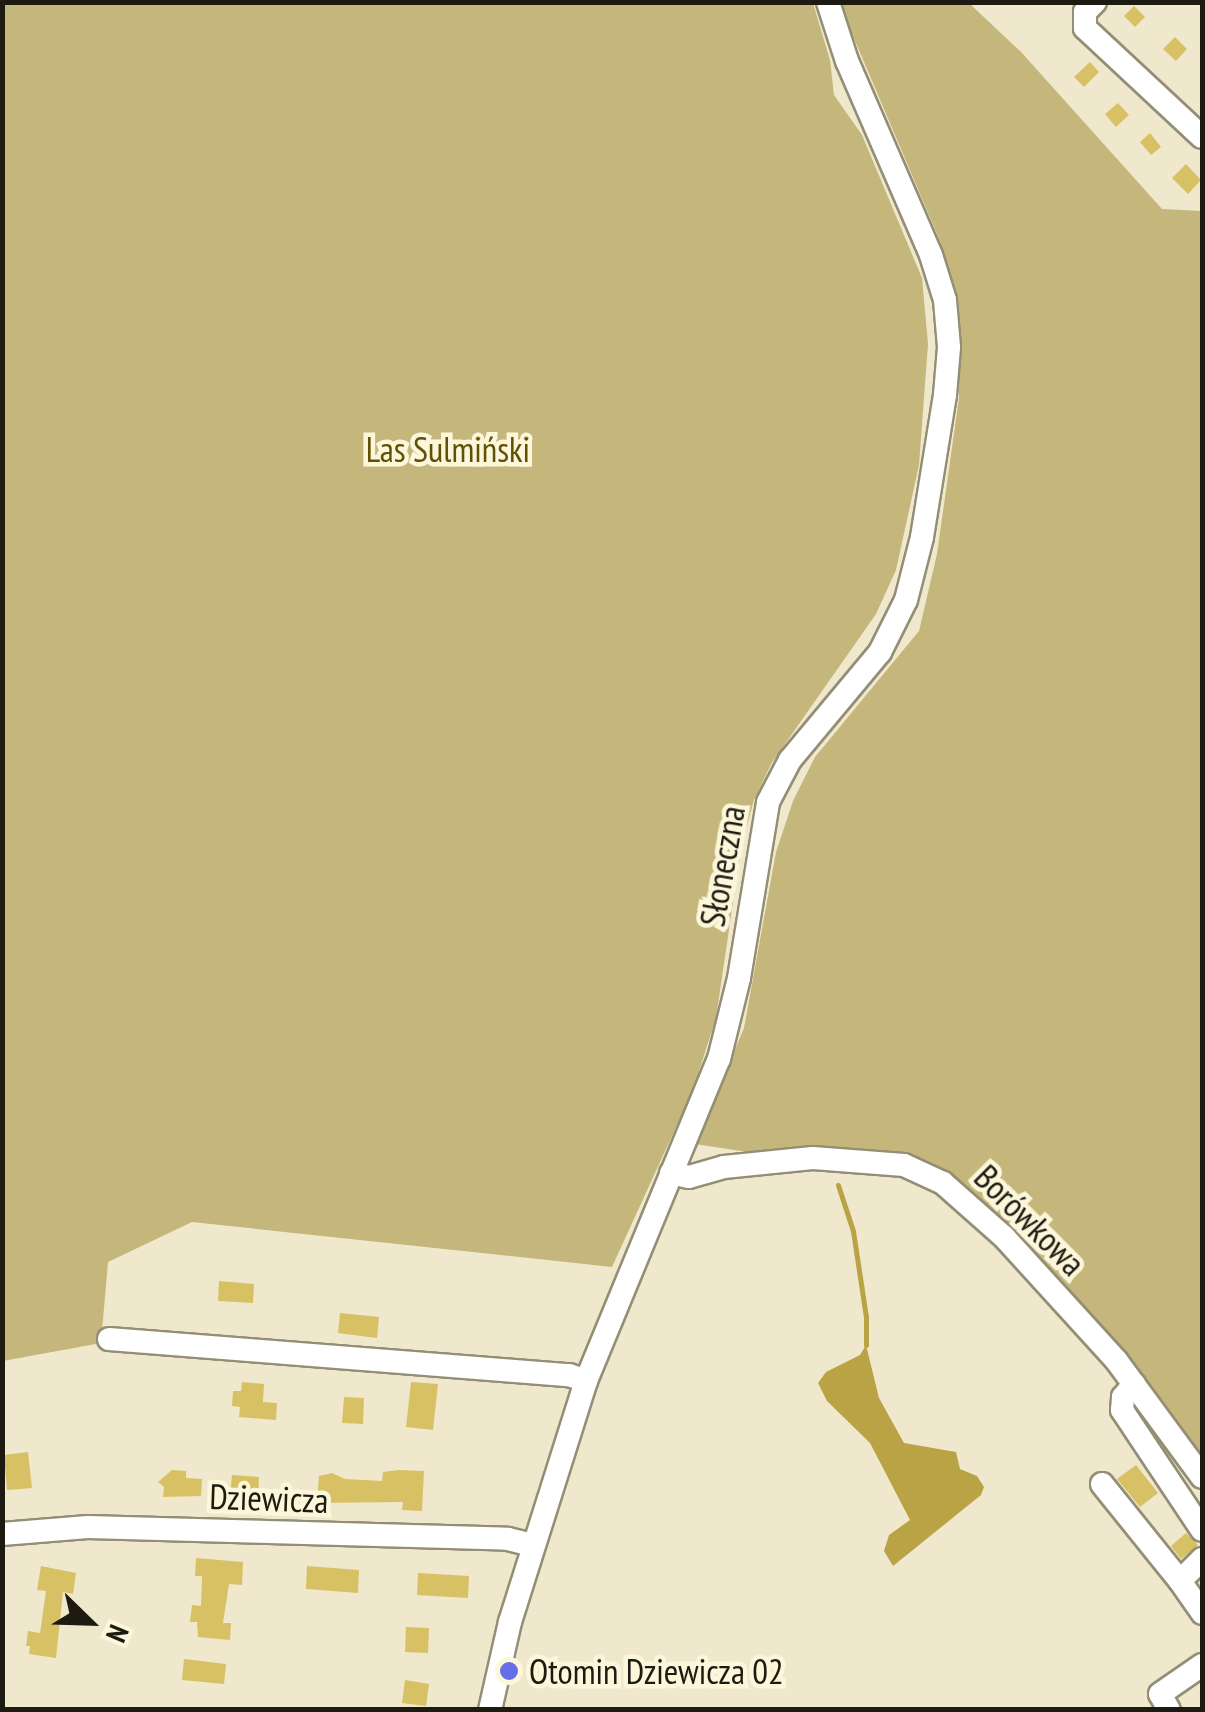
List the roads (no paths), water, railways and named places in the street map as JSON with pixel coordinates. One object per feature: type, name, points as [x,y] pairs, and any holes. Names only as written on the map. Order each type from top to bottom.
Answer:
[{"type":"street","name":"Słoneczna","points":[[490,1710],[532,1545],[586,1381],[719,1059],[739,978],[768,802],[790,760],[880,652],[899,617],[920,552],[945,395],[948,347],[942,289],[847,61],[828,2]]},
{"type":"street","points":[[1095,2],[1085,12],[1085,28],[1202,137]]},
{"type":"street","name":"Borówkowa","points":[[671,1173],[689,1176],[724,1167],[813,1158],[904,1166],[943,1183],[1004,1237],[1134,1384],[1202,1477]]},
{"type":"street","points":[[109,1339],[569,1375],[586,1381]]},
{"type":"street","points":[[1134,1384],[1122,1396],[1122,1410],[1202,1530]]},
{"type":"street","points":[[1102,1484],[1202,1613]]},
{"type":"street","name":"Dziewicza","points":[[2,1534],[88,1526],[508,1538],[532,1545]]},
{"type":"street","points":[[1180,1581],[1202,1559]]},
{"type":"street","points":[[1170,1710],[1160,1694],[1202,1665]]},
{"type":"waterway","points":[[838,1185],[853,1231],[866,1317],[866,1345]]},
{"type":"place","name":"Otomin Dziewicza 02","points":[[509,1671]]},
{"type":"park label","name":"Las Sulmiński","points":[[448,449]]}]
